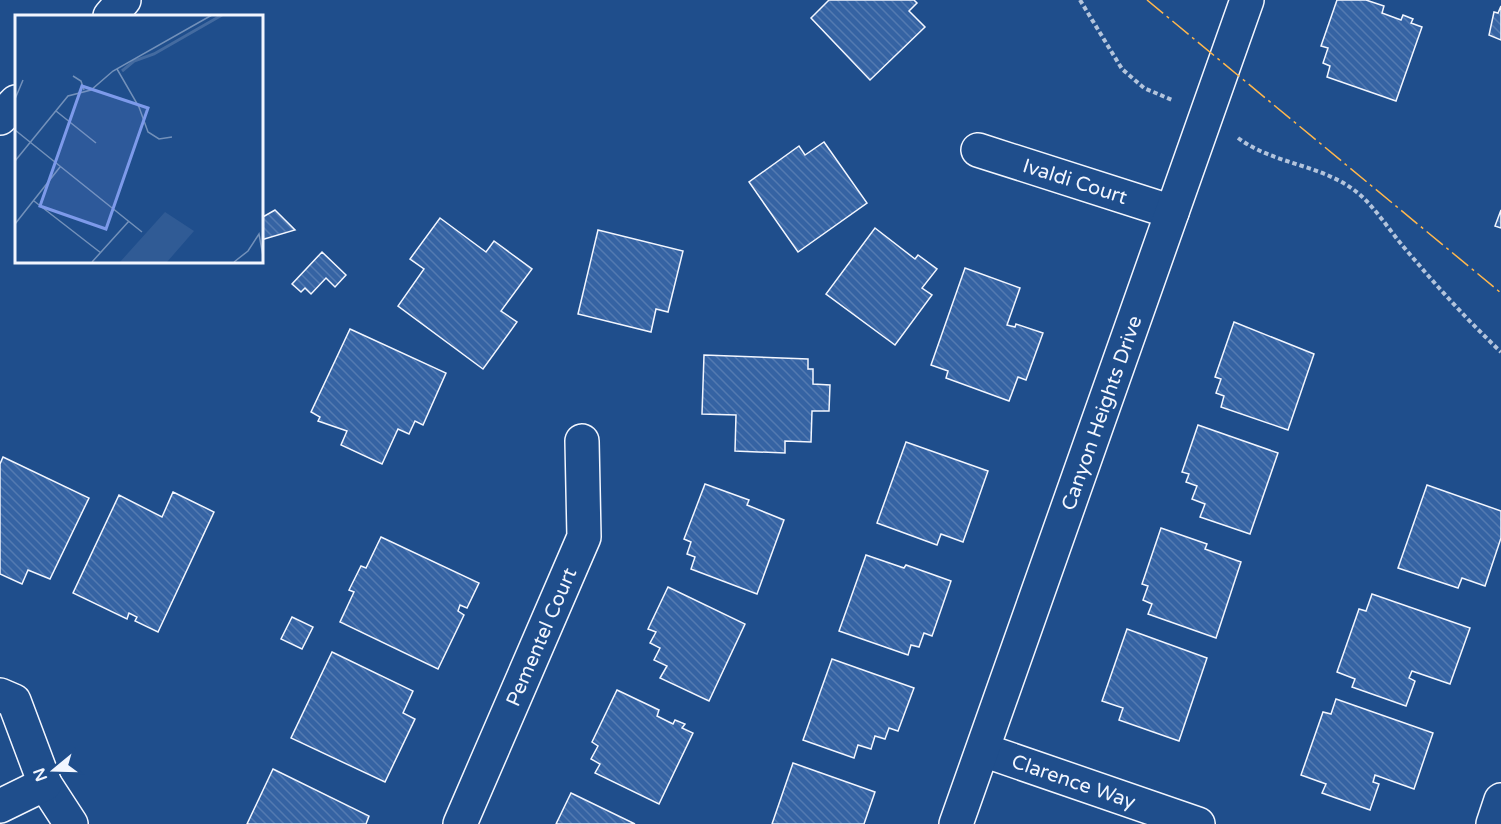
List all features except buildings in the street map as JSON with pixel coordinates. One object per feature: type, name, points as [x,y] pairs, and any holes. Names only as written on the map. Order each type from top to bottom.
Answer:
[{"type":"street","points":[[111,15],[124,0]]},
{"type":"street","name":"Canyon Heights Drive","points":[[956,824],[1247,0]]},
{"type":"street","points":[[0,118],[15,103]]},
{"type":"street","name":"Ivaldi Court","points":[[978,150],[1172,212]]},
{"type":"street","name":"Pementel Court","points":[[460,824],[584,537],[582,441]]},
{"type":"street","points":[[7,698],[45,784],[71,824]]},
{"type":"street","name":"Clarence Way","points":[[983,750],[1198,824]]},
{"type":"street","points":[[0,806],[45,784]]},
{"type":"street","points":[[1493,824],[1501,800]]},
{"type":"path","points":[[1080,0],[1122,69],[1144,88],[1206,116],[1251,148],[1296,166],[1329,173],[1356,191],[1456,309],[1501,352]]},
{"type":"power","points":[[1147,0],[1501,293]]}]
